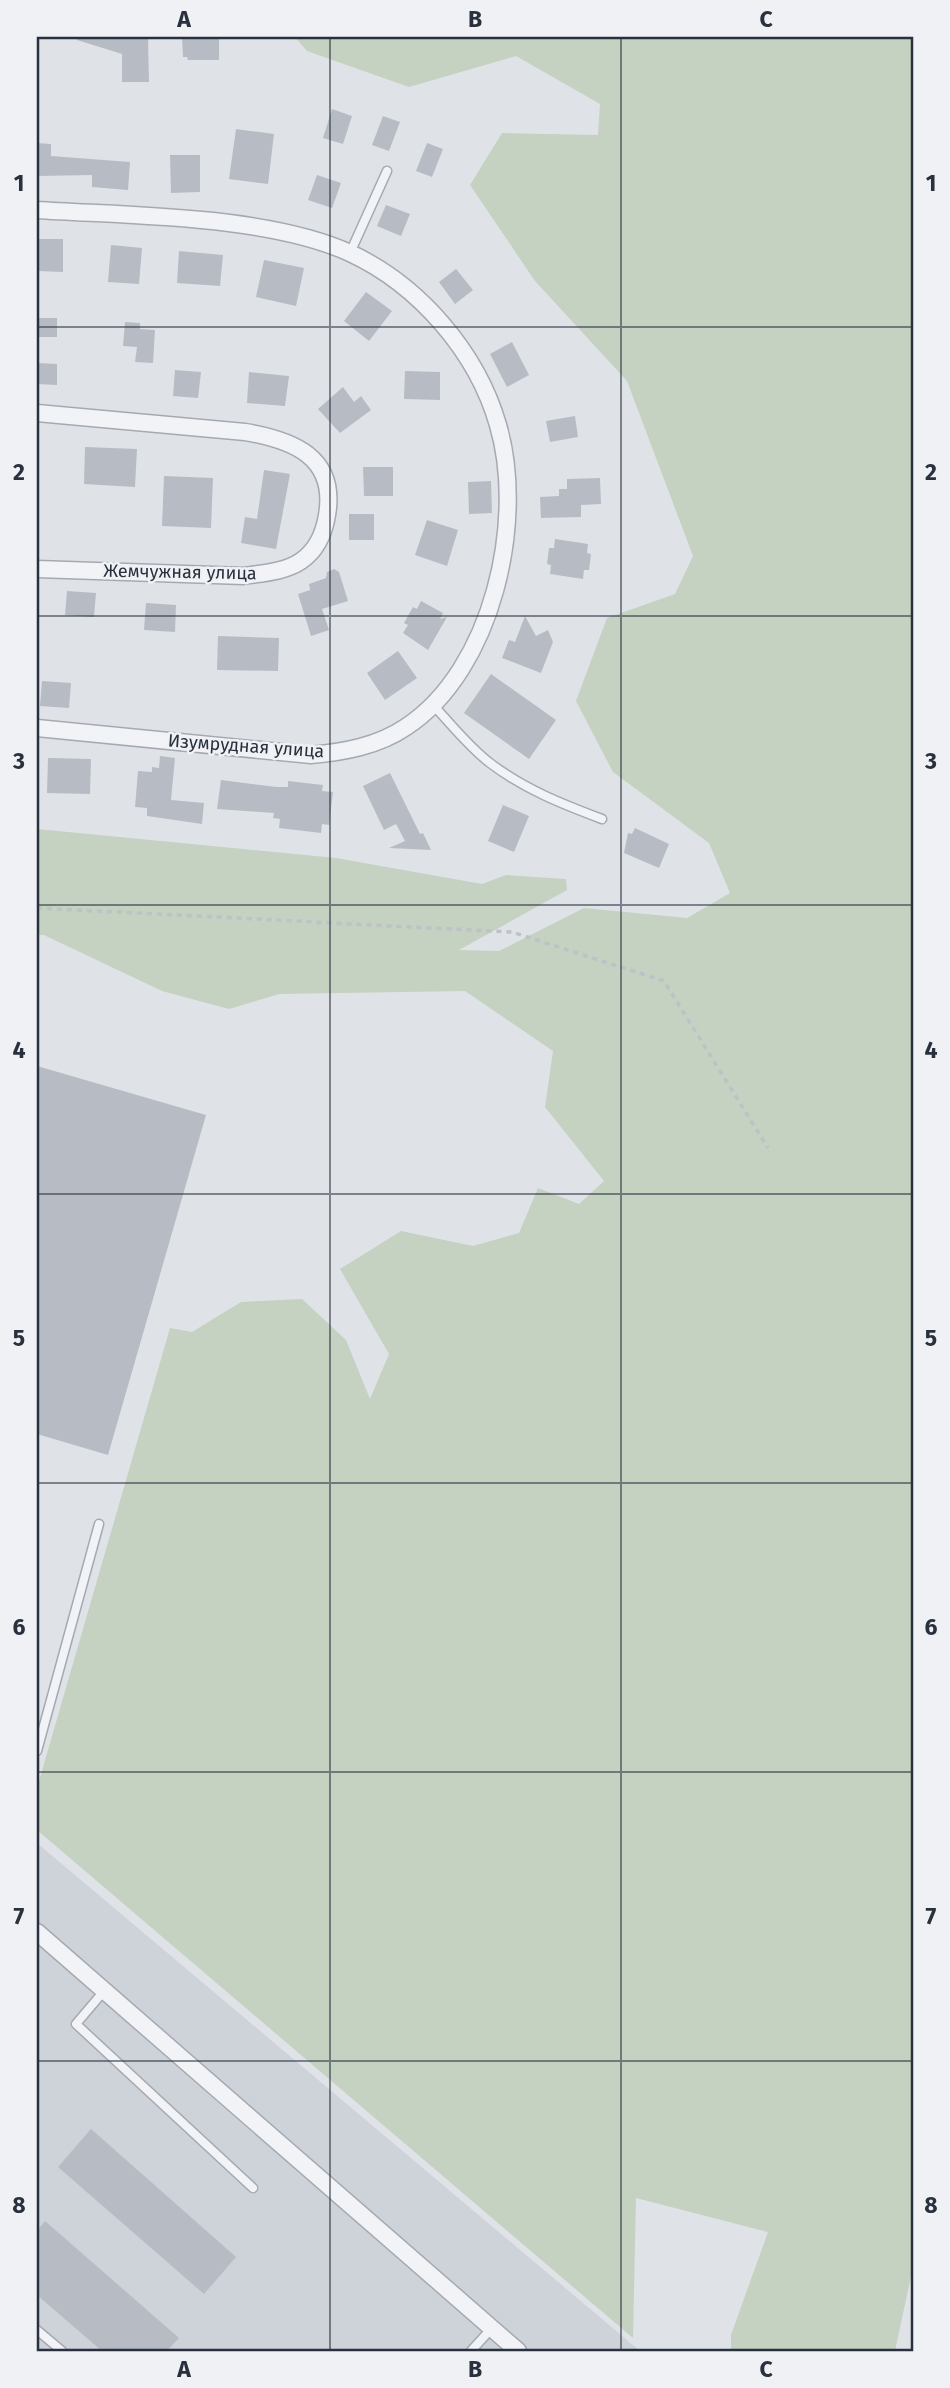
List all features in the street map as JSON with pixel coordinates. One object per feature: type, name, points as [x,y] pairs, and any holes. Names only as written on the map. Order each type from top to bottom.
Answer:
[{"type":"street","name":"Изумрудная улица","points":[[37,210],[258,227],[350,254],[421,303],[456,340],[480,381],[498,426],[505,474],[506,520],[499,579],[489,615],[459,673],[433,705],[406,727],[373,743],[344,752],[311,755],[37,728]]},
{"type":"street","name":"Жемчужная улица","points":[[37,413],[277,437],[297,446],[316,462],[326,481],[329,505],[326,526],[317,545],[299,562],[272,572],[244,576],[37,569]]},
{"type":"street","points":[[37,1932],[518,2351]]},
{"type":"lane","points":[[350,254],[387,171]]},
{"type":"lane","points":[[433,705],[488,762],[513,779],[547,798],[602,819]]},
{"type":"lane","points":[[37,1751],[99,1524]]},
{"type":"lane","points":[[104,1991],[76,2024],[253,2188]]},
{"type":"lane","points":[[471,2351],[492,2328]]},
{"type":"lane","points":[[37,2330],[62,2351]]},
{"type":"path","points":[[37,908],[512,932],[664,981],[768,1148]]},
{"type":"shaded area","points":[[37,1843],[640,2351],[37,2351]]},
{"type":"green space","points":[[295,37],[913,37],[913,2267],[895,2351],[731,2351],[731,2335],[768,2232],[636,2198],[633,2338],[37,1830],[37,1788],[170,1328],[192,1332],[241,1302],[302,1299],[346,1340],[370,1399],[389,1354],[340,1269],[401,1231],[473,1246],[519,1233],[538,1188],[579,1204],[604,1181],[545,1107],[553,1051],[465,991],[279,994],[229,1009],[162,991],[44,935],[37,935],[37,829],[336,858],[482,884],[506,875],[566,879],[567,890],[459,950],[499,951],[584,908],[687,918],[730,893],[709,843],[613,772],[576,701],[607,618],[675,594],[693,556],[627,381],[535,281],[470,185],[502,133],[598,135],[600,104],[516,56],[409,87],[307,51]]},
{"type":"building","points":[[77,37],[148,37],[149,82],[122,82],[122,54],[77,40]]},
{"type":"building","points":[[182,37],[219,37],[219,60],[188,60],[183,57]]},
{"type":"building","points":[[332,109],[352,116],[343,144],[323,138]]},
{"type":"building","points":[[383,116],[400,122],[389,151],[372,145]]},
{"type":"building","points":[[236,129],[274,134],[268,184],[229,179]]},
{"type":"building","points":[[37,143],[51,144],[51,156],[130,162],[128,190],[92,187],[92,175],[37,176]]},
{"type":"building","points":[[427,143],[443,149],[432,177],[416,171]]},
{"type":"building","points":[[170,155],[200,155],[200,192],[171,193]]},
{"type":"building","points":[[317,175],[341,183],[332,208],[308,200]]},
{"type":"building","points":[[386,205],[410,214],[401,236],[377,226]]},
{"type":"building","points":[[37,239],[63,239],[63,272],[37,271]]},
{"type":"building","points":[[111,245],[142,248],[139,284],[108,282]]},
{"type":"building","points":[[179,251],[223,255],[220,286],[177,283]]},
{"type":"building","points":[[264,260],[304,268],[296,306],[256,297]]},
{"type":"building","points":[[456,269],[473,290],[455,304],[439,282]]},
{"type":"building","points":[[366,292],[392,311],[369,341],[344,321]]},
{"type":"building","points":[[37,318],[57,318],[57,337],[37,337]]},
{"type":"building","points":[[125,322],[140,323],[140,329],[155,330],[153,363],[135,362],[137,347],[123,346]]},
{"type":"building","points":[[512,342],[529,375],[507,387],[490,354]]},
{"type":"building","points":[[37,363],[57,364],[57,385],[37,384]]},
{"type":"building","points":[[175,370],[201,372],[198,398],[173,396]]},
{"type":"building","points":[[405,371],[440,372],[440,400],[404,399]]},
{"type":"building","points":[[249,372],[289,376],[285,406],[247,403]]},
{"type":"building","points":[[343,387],[354,402],[361,396],[371,410],[340,433],[318,409]]},
{"type":"building","points":[[575,416],[578,437],[550,442],[546,421]]},
{"type":"building","points":[[85,447],[137,449],[135,487],[84,484]]},
{"type":"building","points":[[363,467],[393,467],[393,496],[364,496]]},
{"type":"building","points":[[264,470],[290,474],[276,549],[241,543],[245,517],[257,519]]},
{"type":"building","points":[[164,476],[213,478],[211,528],[162,526]]},
{"type":"building","points":[[600,478],[601,504],[581,505],[581,517],[541,518],[540,497],[559,496],[559,489],[567,489],[567,479]]},
{"type":"building","points":[[491,481],[492,513],[469,514],[468,482]]},
{"type":"building","points":[[349,514],[374,514],[374,540],[349,540]]},
{"type":"building","points":[[427,520],[458,530],[447,566],[415,555]]},
{"type":"building","points":[[555,539],[588,544],[587,553],[591,554],[589,570],[584,570],[583,579],[550,574],[551,565],[547,564],[549,548],[554,548]]},
{"type":"building","points":[[334,569],[339,572],[348,601],[322,609],[329,630],[311,636],[298,594],[310,590],[309,584],[326,578],[327,572]]},
{"type":"building","points":[[67,591],[96,593],[94,617],[65,615]]},
{"type":"building","points":[[421,601],[443,613],[440,619],[447,617],[428,650],[403,633],[408,625],[404,623],[413,607],[417,609]]},
{"type":"building","points":[[146,603],[176,605],[175,632],[144,630]]},
{"type":"building","points":[[525,616],[536,636],[548,630],[553,642],[541,673],[502,658],[509,640],[515,642]]},
{"type":"building","points":[[218,636],[279,638],[278,671],[217,670]]},
{"type":"building","points":[[398,651],[417,678],[385,700],[367,673]]},
{"type":"building","points":[[491,674],[556,720],[529,759],[464,713]]},
{"type":"building","points":[[42,681],[71,683],[69,708],[40,706]]},
{"type":"building","points":[[160,756],[175,758],[171,800],[204,803],[202,824],[147,816],[147,808],[135,807],[138,771],[152,772],[152,767],[159,768]]},
{"type":"building","points":[[48,758],[91,759],[90,794],[47,793]]},
{"type":"building","points":[[390,773],[420,834],[423,833],[431,850],[389,848],[405,841],[396,824],[384,830],[363,786]]},
{"type":"building","points":[[221,780],[277,787],[288,787],[288,781],[323,785],[322,791],[333,792],[329,825],[322,824],[321,833],[279,828],[280,819],[273,818],[274,813],[217,809]]},
{"type":"building","points":[[503,805],[529,816],[514,852],[488,841]]},
{"type":"building","points":[[635,828],[669,844],[659,868],[624,853],[628,833],[632,834]]},
{"type":"building","points":[[37,1066],[206,1115],[108,1455],[37,1434]]},
{"type":"building","points":[[91,2129],[236,2257],[204,2294],[58,2167]]},
{"type":"building","points":[[45,2221],[179,2338],[167,2351],[102,2351],[37,2295],[37,2231]]}]
